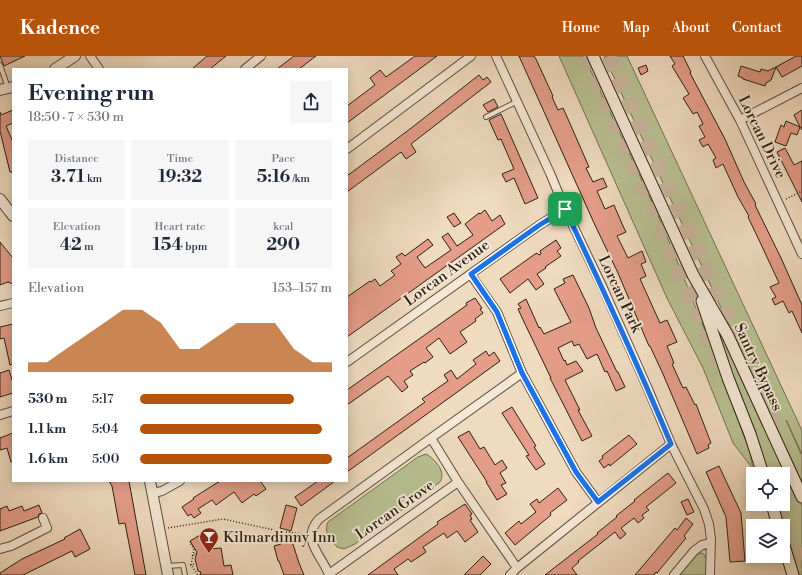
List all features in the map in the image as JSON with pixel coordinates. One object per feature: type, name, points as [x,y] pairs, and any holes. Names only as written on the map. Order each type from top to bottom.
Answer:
[{"type":"main road","name":"Santry Bypass","points":[[593,56],[693,275],[728,336],[802,497]]},
{"type":"main road","name":"Santry Bypass","points":[[693,275],[728,378],[750,434],[761,467]]},
{"type":"main road","points":[[789,563],[793,575]]},
{"type":"street","points":[[57,68],[75,56]]},
{"type":"street","points":[[90,56],[98,68]]},
{"type":"street","points":[[246,68],[261,56]]},
{"type":"street","points":[[348,148],[471,56]]},
{"type":"street","name":"Lorcan Park","points":[[496,56],[518,101],[565,209],[606,295],[671,444],[704,509],[709,524],[711,543],[710,575]]},
{"type":"street","name":"Lorcan Drive","points":[[705,56],[740,120],[802,254]]},
{"type":"street","points":[[740,120],[802,88]]},
{"type":"street","points":[[0,199],[12,215]]},
{"type":"street","name":"Lorcan Avenue","points":[[348,361],[538,226],[565,209]]},
{"type":"street","points":[[471,274],[497,312],[522,373],[576,472],[598,502]]},
{"type":"street","points":[[0,306],[12,303]]},
{"type":"street","points":[[312,534],[313,526],[319,519],[522,373]]},
{"type":"street","points":[[0,415],[12,411]]},
{"type":"street","name":"Lorcan Grove","points":[[431,438],[458,482],[517,568]]},
{"type":"street","points":[[510,575],[671,444]]},
{"type":"street","points":[[150,482],[168,571]]},
{"type":"street","points":[[153,493],[162,491],[178,482]]},
{"type":"street","name":"Lorcan Grove","points":[[312,534],[312,543],[329,574],[458,482]]},
{"type":"street","points":[[0,549],[11,546],[47,528],[43,518]]},
{"type":"street","points":[[674,575],[694,551],[702,545],[711,543]]},
{"type":"lane","points":[[0,65],[7,88]]},
{"type":"lane","points":[[486,117],[518,101]]},
{"type":"lane","points":[[168,571],[183,565],[185,575]]},
{"type":"path","points":[[778,202],[802,191]]},
{"type":"path","points":[[160,529],[223,519],[279,531],[312,534]]},
{"type":"path","points":[[189,565],[194,550],[191,542]]},
{"type":"path","points":[[192,556],[197,553]]},
{"type":"path","points":[[189,565],[196,564]]},
{"type":"path","points":[[189,565],[198,575]]},
{"type":"green space","points":[[559,56],[584,56],[657,213],[678,263],[717,361],[750,453],[753,467],[733,443],[703,368],[667,298]]},
{"type":"green space","points":[[604,56],[627,56],[799,424],[802,431],[802,454],[786,420],[802,456],[802,482]]},
{"type":"green space","points":[[723,336],[784,467],[765,467],[719,338]]},
{"type":"green space","points":[[426,454],[434,460],[442,472],[440,482],[355,544],[344,549],[337,547],[327,533],[326,529],[328,522],[418,457]]},
{"type":"green space","points":[[790,480],[802,506],[802,575],[799,575],[790,546],[790,519],[782,519],[779,511],[790,511]]},
{"type":"green space","points":[[697,554],[704,554],[707,560],[706,575],[680,575]]},
{"type":"building","points":[[0,56],[25,56],[4,66]]},
{"type":"building","points":[[207,56],[226,56],[211,68],[193,68]]},
{"type":"building","points":[[294,56],[316,56],[300,68],[278,68]]},
{"type":"building","points":[[415,56],[437,56],[348,122],[348,105],[375,85],[370,78],[380,70],[386,77]]},
{"type":"building","points":[[519,56],[534,56],[558,110],[563,108],[589,167],[586,168],[593,182],[603,178],[607,187],[597,191],[605,209],[614,205],[626,232],[617,236],[628,258],[642,251],[646,262],[641,264],[646,276],[640,279],[660,323],[667,320],[677,342],[667,346],[674,363],[672,364],[683,388],[686,387],[695,405],[696,404],[711,443],[708,445],[709,448],[697,454],[618,273]]},
{"type":"building","points":[[670,56],[683,56],[691,72],[690,73],[725,139],[744,182],[756,204],[755,205],[802,305],[802,333],[792,311],[789,313],[783,301],[775,305],[772,299],[776,297],[770,287],[779,283],[748,217],[749,216],[738,197],[723,164],[716,168],[713,160],[716,158],[708,144],[703,147],[699,140],[705,137],[699,126],[703,124],[697,112],[693,114],[683,98],[689,94],[672,66],[675,64]]},
{"type":"building","points":[[796,56],[802,56],[802,66],[782,77],[776,67]]},
{"type":"building","points":[[646,65],[648,71],[641,75],[638,68]]},
{"type":"building","points":[[741,66],[760,72],[761,69],[768,71],[776,67],[771,80],[766,83],[765,86],[738,76]]},
{"type":"building","points":[[479,75],[483,80],[487,77],[491,82],[411,144],[416,152],[406,159],[401,152],[348,191],[348,175]]},
{"type":"building","points":[[494,99],[498,107],[488,112],[483,105]]},
{"type":"building","points":[[12,110],[12,123],[6,126],[12,140],[12,172],[10,172],[0,131],[0,112],[1,115]]},
{"type":"building","points":[[802,110],[802,130],[794,115]]},
{"type":"building","points":[[501,114],[538,198],[525,204],[514,178],[506,182],[502,174],[514,169],[501,139],[498,140],[489,120]]},
{"type":"building","points":[[786,121],[800,127],[797,135],[791,133],[786,146],[775,142],[781,125],[784,127]]},
{"type":"building","points":[[785,148],[794,165],[802,161],[802,202],[777,152]]},
{"type":"building","points":[[485,210],[492,221],[500,215],[505,224],[348,336],[348,296],[375,279],[380,286],[395,275],[391,271],[401,264],[396,257],[402,253],[405,256],[428,239],[433,245],[417,257],[425,268],[451,250],[442,237],[448,233],[457,246],[473,235],[465,224],[479,213],[480,214]]},
{"type":"building","points":[[454,213],[461,223],[454,227],[447,217]]},
{"type":"building","points":[[556,240],[561,248],[557,251],[561,256],[537,274],[544,284],[536,290],[528,279],[510,293],[500,279],[535,254],[541,254],[540,251]]},
{"type":"building","points":[[0,242],[12,257],[12,284],[8,282],[0,285]]},
{"type":"building","points":[[573,275],[589,308],[596,328],[625,387],[616,391],[597,354],[587,359],[579,344],[574,346],[572,341],[558,348],[567,365],[576,361],[583,371],[565,380],[580,410],[578,410],[592,436],[582,441],[550,378],[518,309],[521,308],[518,304],[526,299],[539,328],[540,327],[544,334],[571,322],[554,289],[565,283],[563,279]]},
{"type":"building","points":[[475,298],[482,308],[480,309],[483,313],[475,319],[476,321],[460,332],[467,342],[450,354],[439,338],[426,348],[433,357],[410,371],[413,375],[404,381],[408,387],[402,392],[388,376],[348,404],[348,389],[467,305],[466,303]]},
{"type":"building","points":[[12,324],[12,364],[10,365],[4,338],[0,339],[0,327]]},
{"type":"building","points":[[486,351],[489,356],[494,352],[500,361],[348,471],[348,457],[425,402],[422,399],[448,381],[444,375],[451,370],[457,379],[476,364],[473,360]]},
{"type":"building","points":[[9,370],[12,380],[12,393],[0,397],[0,373]]},
{"type":"building","points":[[512,407],[536,446],[534,447],[545,464],[536,470],[526,456],[529,455],[502,413]]},
{"type":"building","points":[[469,431],[480,449],[484,447],[495,465],[502,460],[507,468],[500,473],[506,483],[501,485],[507,494],[497,500],[458,437]]},
{"type":"building","points":[[12,433],[12,462],[7,448],[0,450],[0,438]]},
{"type":"building","points":[[629,435],[637,444],[610,466],[609,464],[604,468],[599,461],[603,458],[602,456]]},
{"type":"building","points":[[719,466],[741,513],[745,561],[730,562],[726,517],[706,472]]},
{"type":"building","points":[[668,473],[676,483],[646,507],[649,510],[642,515],[644,518],[638,523],[634,518],[621,528],[626,534],[620,539],[615,532],[578,561],[579,562],[572,568],[577,575],[545,575],[598,534],[597,533],[617,517],[616,516],[635,501],[634,500]]},
{"type":"building","points":[[110,482],[129,482],[146,575],[135,575],[125,523],[119,524],[112,486]]},
{"type":"building","points":[[218,482],[261,482],[266,489],[256,496],[254,494],[242,503],[234,492],[216,505],[212,500],[198,509],[201,513],[194,518],[191,514],[188,516],[182,507],[194,499],[193,498]]},
{"type":"building","points":[[317,482],[334,482],[301,506],[295,497]]},
{"type":"building","points":[[558,488],[567,500],[550,513],[551,515],[515,545],[505,533],[519,521],[521,524],[536,512],[530,504],[537,499],[539,503]]},
{"type":"building","points":[[688,499],[694,512],[687,515],[681,502]]},
{"type":"building","points":[[465,504],[472,514],[470,515],[472,519],[470,520],[478,532],[465,542],[457,531],[447,538],[444,533],[423,547],[426,552],[411,562],[408,559],[394,569],[398,575],[368,575],[438,524],[437,522]]},
{"type":"building","points":[[39,505],[42,513],[39,514],[38,517],[0,531],[0,509],[7,506],[9,511],[22,506],[24,511]]},
{"type":"building","points":[[286,505],[297,508],[291,531],[280,528]]},
{"type":"building","points":[[686,518],[693,524],[684,536],[686,538],[657,573],[656,572],[654,575],[635,575],[675,528],[677,530]]},
{"type":"building","points":[[80,529],[90,549],[75,557],[72,551],[23,575],[0,575],[0,573],[22,559],[65,539],[64,538]]},
{"type":"building","name":"Kilmardinny Inn","points":[[202,534],[211,549],[221,548],[224,566],[231,565],[233,575],[200,575],[201,572],[198,571],[195,559],[197,552],[190,541]]},
{"type":"building","points":[[290,535],[304,575],[284,575],[278,561],[274,546],[281,544],[279,538]]},
{"type":"building","points":[[483,556],[491,564],[480,575],[464,575]]},
{"type":"tunnel","points":[[584,56],[616,124],[719,364]]},
{"type":"tunnel","points":[[609,56],[719,297],[776,429]]},
{"type":"tunnel","points":[[780,511],[802,570]]},
{"type":"place","name":"Kilmardinny Inn","points":[[209,554]]},
{"type":"route","points":[[565,209],[603,288],[671,444],[598,502],[576,472],[522,373],[497,312],[471,274],[538,226],[565,209]]}]
